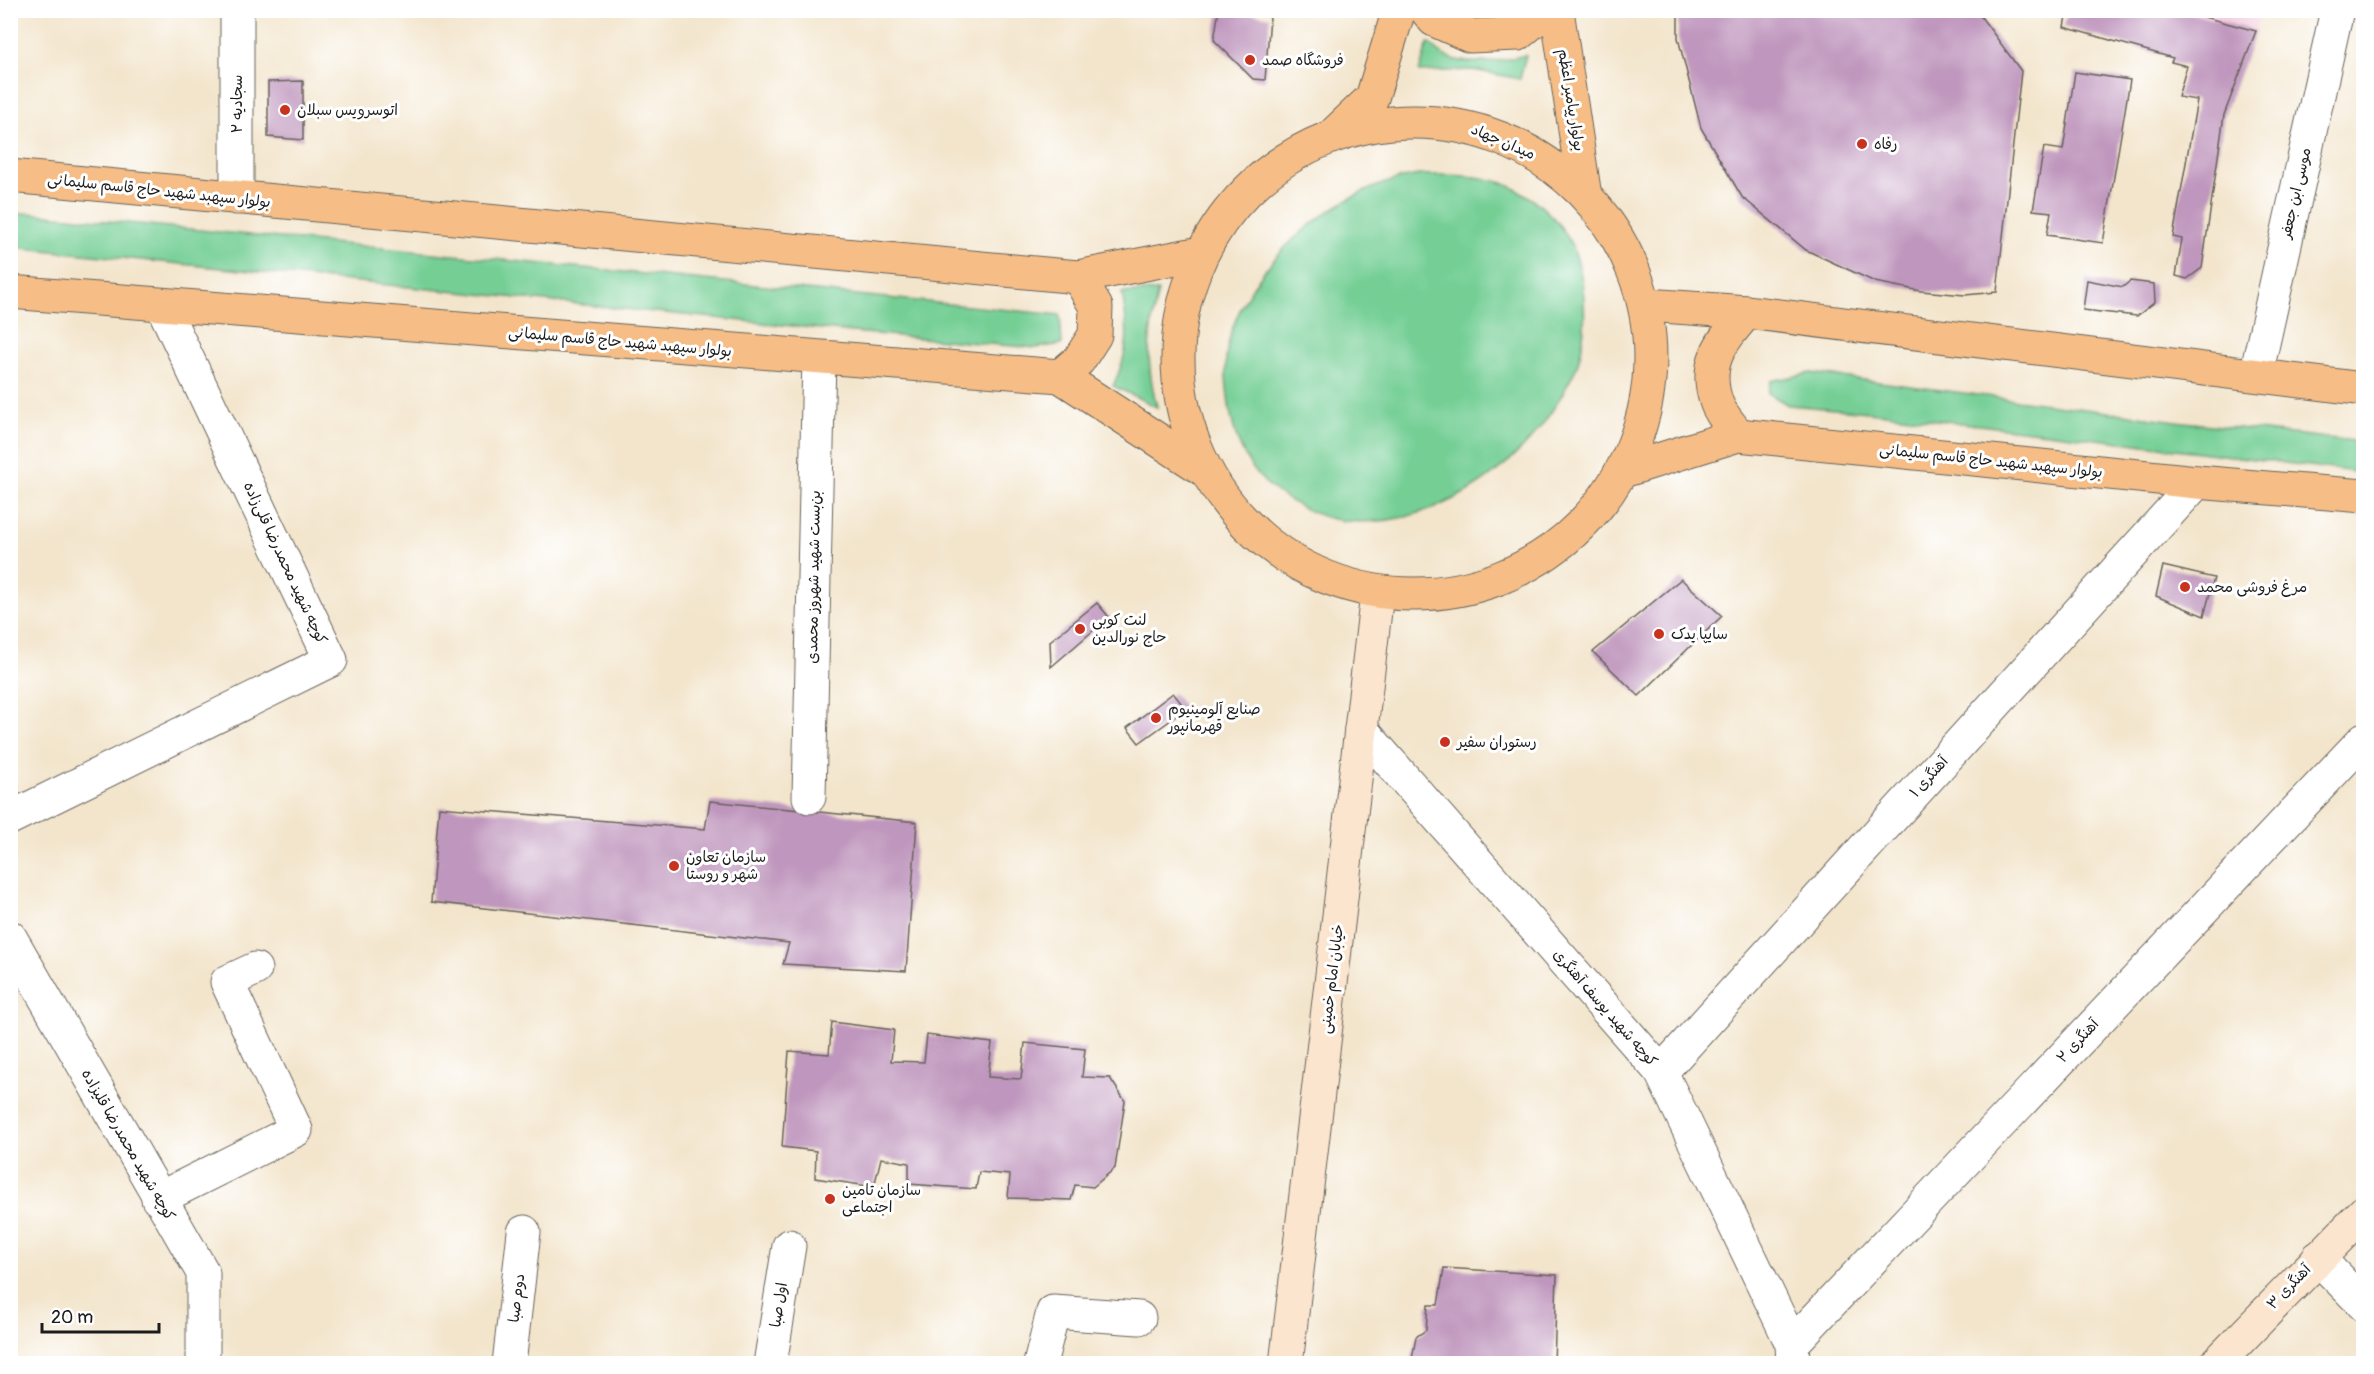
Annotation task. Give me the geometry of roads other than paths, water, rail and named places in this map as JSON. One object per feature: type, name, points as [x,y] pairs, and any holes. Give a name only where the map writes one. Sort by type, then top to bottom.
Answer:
[{"type":"main road","points":[[1334,135],[1372,98],[1399,10]]},
{"type":"main road","points":[[1426,10],[1434,20],[1470,36],[1518,34],[1547,10]]},
{"type":"main road","name":"بولوار پیامبر اعظم","points":[[1557,10],[1584,190]]},
{"type":"main road","name":"میدان جهاد","points":[[1400,120],[1467,126],[1530,150],[1584,190],[1623,244],[1647,305],[1653,362],[1644,418],[1623,471],[1579,529],[1519,572],[1450,593],[1377,594],[1307,571],[1247,528],[1203,469],[1180,399],[1178,324],[1201,253],[1234,202],[1280,162],[1334,135],[1400,120]]},
{"type":"main road","name":"بولوار سپهبد شهید حاج قاسم سلیمانی","points":[[10,176],[1078,277],[1201,253]]},
{"type":"main road","points":[[1060,376],[1079,360],[1095,334],[1096,307],[1078,277]]},
{"type":"main road","name":"بولوار سپهبد شهید حاج قاسم سلیمانی","points":[[10,291],[1060,376],[1203,469]]},
{"type":"main road","points":[[1647,305],[1747,312],[2364,388]]},
{"type":"main road","points":[[1738,435],[1717,405],[1710,369],[1723,339],[1747,312]]},
{"type":"main road","name":"بولوار سپهبد شهید حاج قاسم سلیمانی","points":[[1623,471],[1738,435],[2197,482],[2364,496]]},
{"type":"main road","name":"خیابان امام خمینی","points":[[1286,1364],[1377,594]]},
{"type":"main road","name":"آهنگری ۳","points":[[2216,1364],[2364,1212]]},
{"type":"street","name":"سجادیه ۲","points":[[237,10],[237,198]]},
{"type":"street","name":"موسی ابن جعفر","points":[[2256,375],[2337,10]]},
{"type":"street","name":"کوچه شهید محمدرضا قلی‌زاده","points":[[10,818],[331,660],[162,305]]},
{"type":"street","name":"بن‌بست شهید شهروز محمدی","points":[[809,797],[819,358]]},
{"type":"street","name":"آهنگری ۱","points":[[1661,1072],[2197,482]]},
{"type":"street","name":"کوچه شهید یوسف آهنگری","points":[[1361,729],[1661,1072],[1792,1354]]},
{"type":"street","name":"آهنگری ۲","points":[[1792,1354],[2364,739]]},
{"type":"street","name":"کوچه شهید محمدرضا قلیزاده","points":[[10,937],[158,1199],[203,1273],[203,1364]]},
{"type":"street","points":[[158,1199],[296,1130],[227,982],[255,969]]},
{"type":"street","name":"دوم صبا","points":[[509,1364],[524,1232]]},
{"type":"street","name":"اول صبا","points":[[770,1364],[789,1246]]},
{"type":"street","points":[[2318,1258],[2364,1305]]},
{"type":"street","points":[[1040,1364],[1053,1312],[1139,1318]]},
{"type":"place","name":"فروشگاه صمد","points":[[1250,60]]},
{"type":"place","name":"اتوسرویس سبلان","points":[[285,110]]},
{"type":"place","name":"رفاه","points":[[1862,144]]},
{"type":"place","name":"مرغ فروشی محمد","points":[[2185,587]]},
{"type":"place","name":"لنت کوبی حاج نورالدین","points":[[1080,629]]},
{"type":"place","name":"سایپا یدک","points":[[1659,634]]},
{"type":"place","name":"صنایع آلومینیوم قهرمانپور","points":[[1156,718]]},
{"type":"place","name":"رستوران سفیر","points":[[1445,742]]},
{"type":"place","name":"سازمان تعاون شهر و روستا","points":[[674,866]]},
{"type":"place","name":"سازمان تامین اجتماعی","points":[[830,1199]]}]
